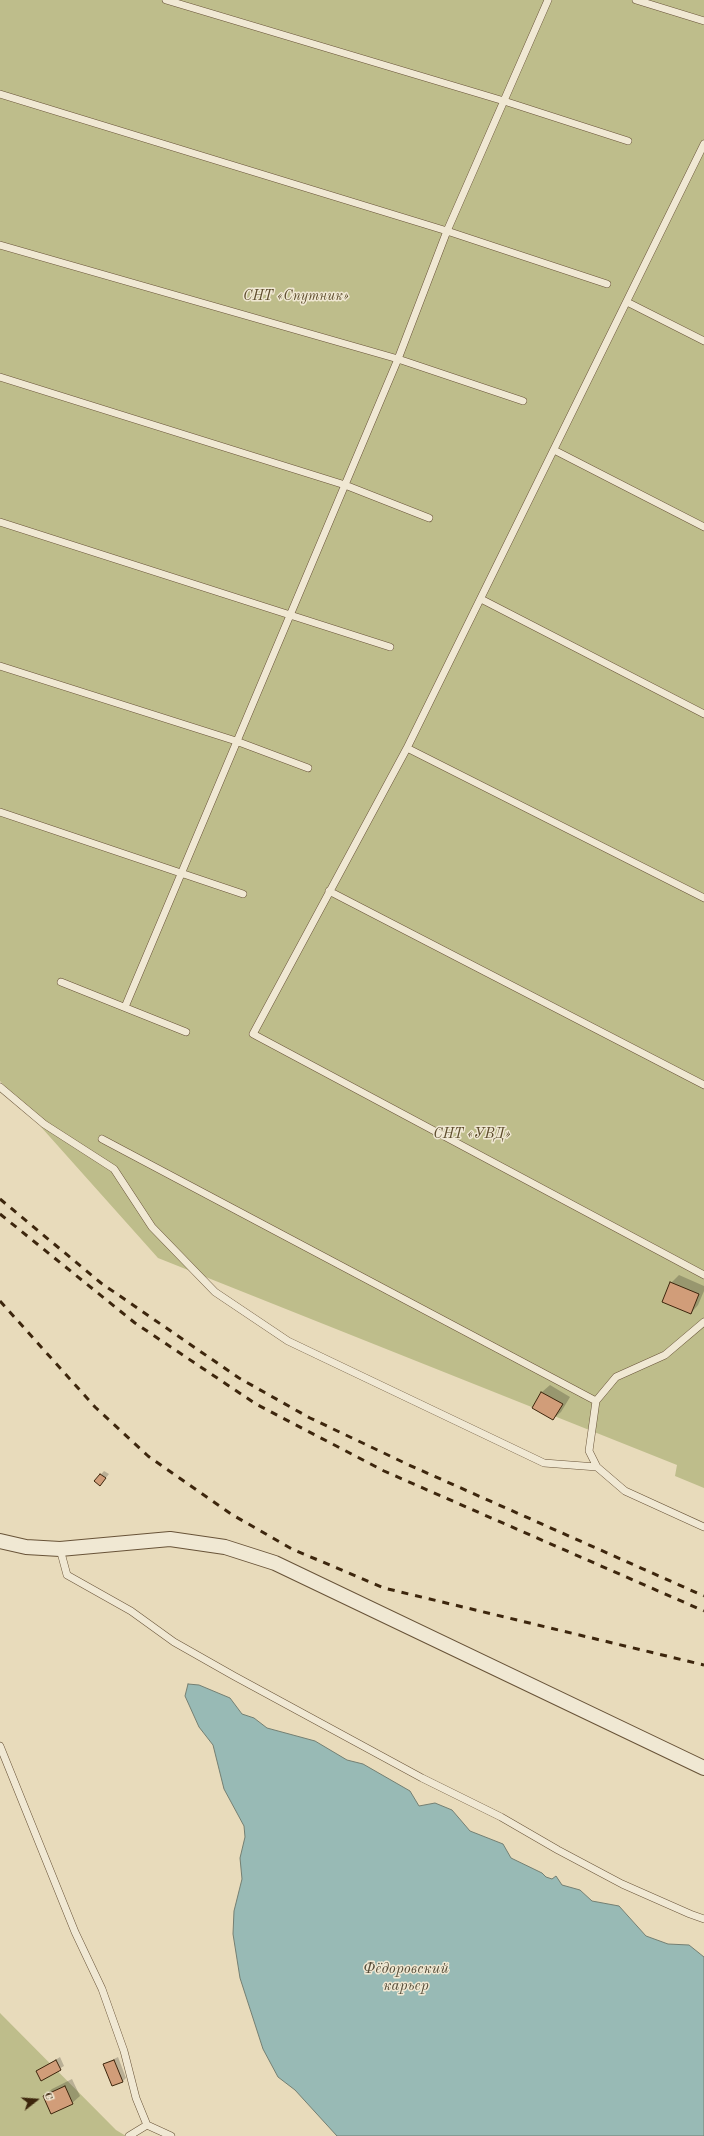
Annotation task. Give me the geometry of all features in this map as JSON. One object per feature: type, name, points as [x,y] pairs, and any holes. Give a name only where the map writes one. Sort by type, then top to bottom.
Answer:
[{"type":"street","points":[[0,1541],[26,1547],[60,1549],[170,1539],[225,1547],[275,1563],[704,1768]]},
{"type":"lane","points":[[166,0],[504,101],[628,141]]},
{"type":"lane","points":[[125,1007],[180,873],[398,359],[447,230],[548,0]]},
{"type":"lane","points":[[636,0],[704,21]]},
{"type":"lane","points":[[0,94],[447,230],[607,284]]},
{"type":"lane","points":[[704,144],[701,160],[627,302],[407,748],[253,1034],[704,1275]]},
{"type":"lane","points":[[0,245],[398,359],[523,401]]},
{"type":"lane","points":[[627,302],[704,341]]},
{"type":"lane","points":[[0,377],[345,485],[429,518]]},
{"type":"lane","points":[[554,450],[704,527]]},
{"type":"lane","points":[[0,522],[390,647]]},
{"type":"lane","points":[[481,599],[704,714]]},
{"type":"lane","points":[[0,666],[236,742],[308,768]]},
{"type":"lane","points":[[407,748],[704,898]]},
{"type":"lane","points":[[0,812],[243,894]]},
{"type":"lane","points":[[329,891],[704,1085]]},
{"type":"lane","points":[[60,982],[186,1032]]},
{"type":"lane","points":[[0,1086],[44,1124],[114,1169],[152,1226],[215,1292],[288,1341],[544,1463],[597,1467]]},
{"type":"lane","points":[[102,1139],[596,1401]]},
{"type":"lane","points":[[704,1322],[665,1355],[616,1377],[596,1401],[589,1451],[597,1467],[626,1491],[704,1527]]},
{"type":"lane","points":[[60,1549],[67,1575],[131,1611],[174,1642],[422,1778],[501,1817],[558,1850],[622,1884],[690,1914],[704,1918]]},
{"type":"lane","points":[[0,1746],[75,1932],[102,1989],[124,2051],[136,2098],[147,2125],[171,2136]]},
{"type":"lane","points":[[129,2136],[147,2125]]},
{"type":"green space","points":[[0,0],[704,0],[704,1488],[675,1476],[677,1465],[158,1258],[0,1081]]},
{"type":"green space","points":[[0,2013],[116,2130],[126,2136],[0,2136]]},
{"type":"water","name":"Фёдоровский карьер","points":[[188,1684],[199,1685],[230,1698],[242,1714],[254,1718],[267,1728],[315,1741],[347,1760],[363,1764],[410,1791],[419,1806],[435,1803],[452,1810],[470,1831],[503,1844],[511,1858],[542,1873],[546,1877],[552,1879],[556,1876],[562,1885],[580,1890],[592,1901],[619,1906],[646,1936],[668,1944],[689,1945],[704,1957],[704,2136],[337,2136],[295,2090],[278,2077],[263,2049],[240,1978],[233,1934],[234,1911],[242,1879],[240,1858],[245,1837],[244,1826],[224,1789],[213,1745],[199,1727],[185,1696]]},
{"type":"building","points":[[670,1282],[699,1294],[691,1314],[662,1302]]},
{"type":"building","points":[[541,1392],[563,1404],[553,1420],[532,1408]]},
{"type":"building","points":[[100,1474],[106,1478],[100,1486],[94,1481]]},
{"type":"building","points":[[56,2060],[61,2070],[41,2081],[36,2071]]},
{"type":"building","points":[[114,2060],[123,2082],[112,2086],[103,2064]]},
{"type":"building","points":[[65,2086],[73,2104],[51,2114],[43,2096]]},
{"type":"railway","points":[[0,1199],[101,1283],[239,1378],[310,1418],[409,1465],[704,1596]]},
{"type":"railway","points":[[0,1214],[135,1323],[256,1404],[384,1471],[704,1611]]},
{"type":"railway","points":[[0,1301],[95,1407],[148,1456],[231,1514],[292,1549],[384,1588],[704,1665]]},
{"type":"park label","name":"СНТ «Спутник»","points":[[296,296]]},
{"type":"park label","name":"СНТ «УВД»","points":[[472,1134]]}]
